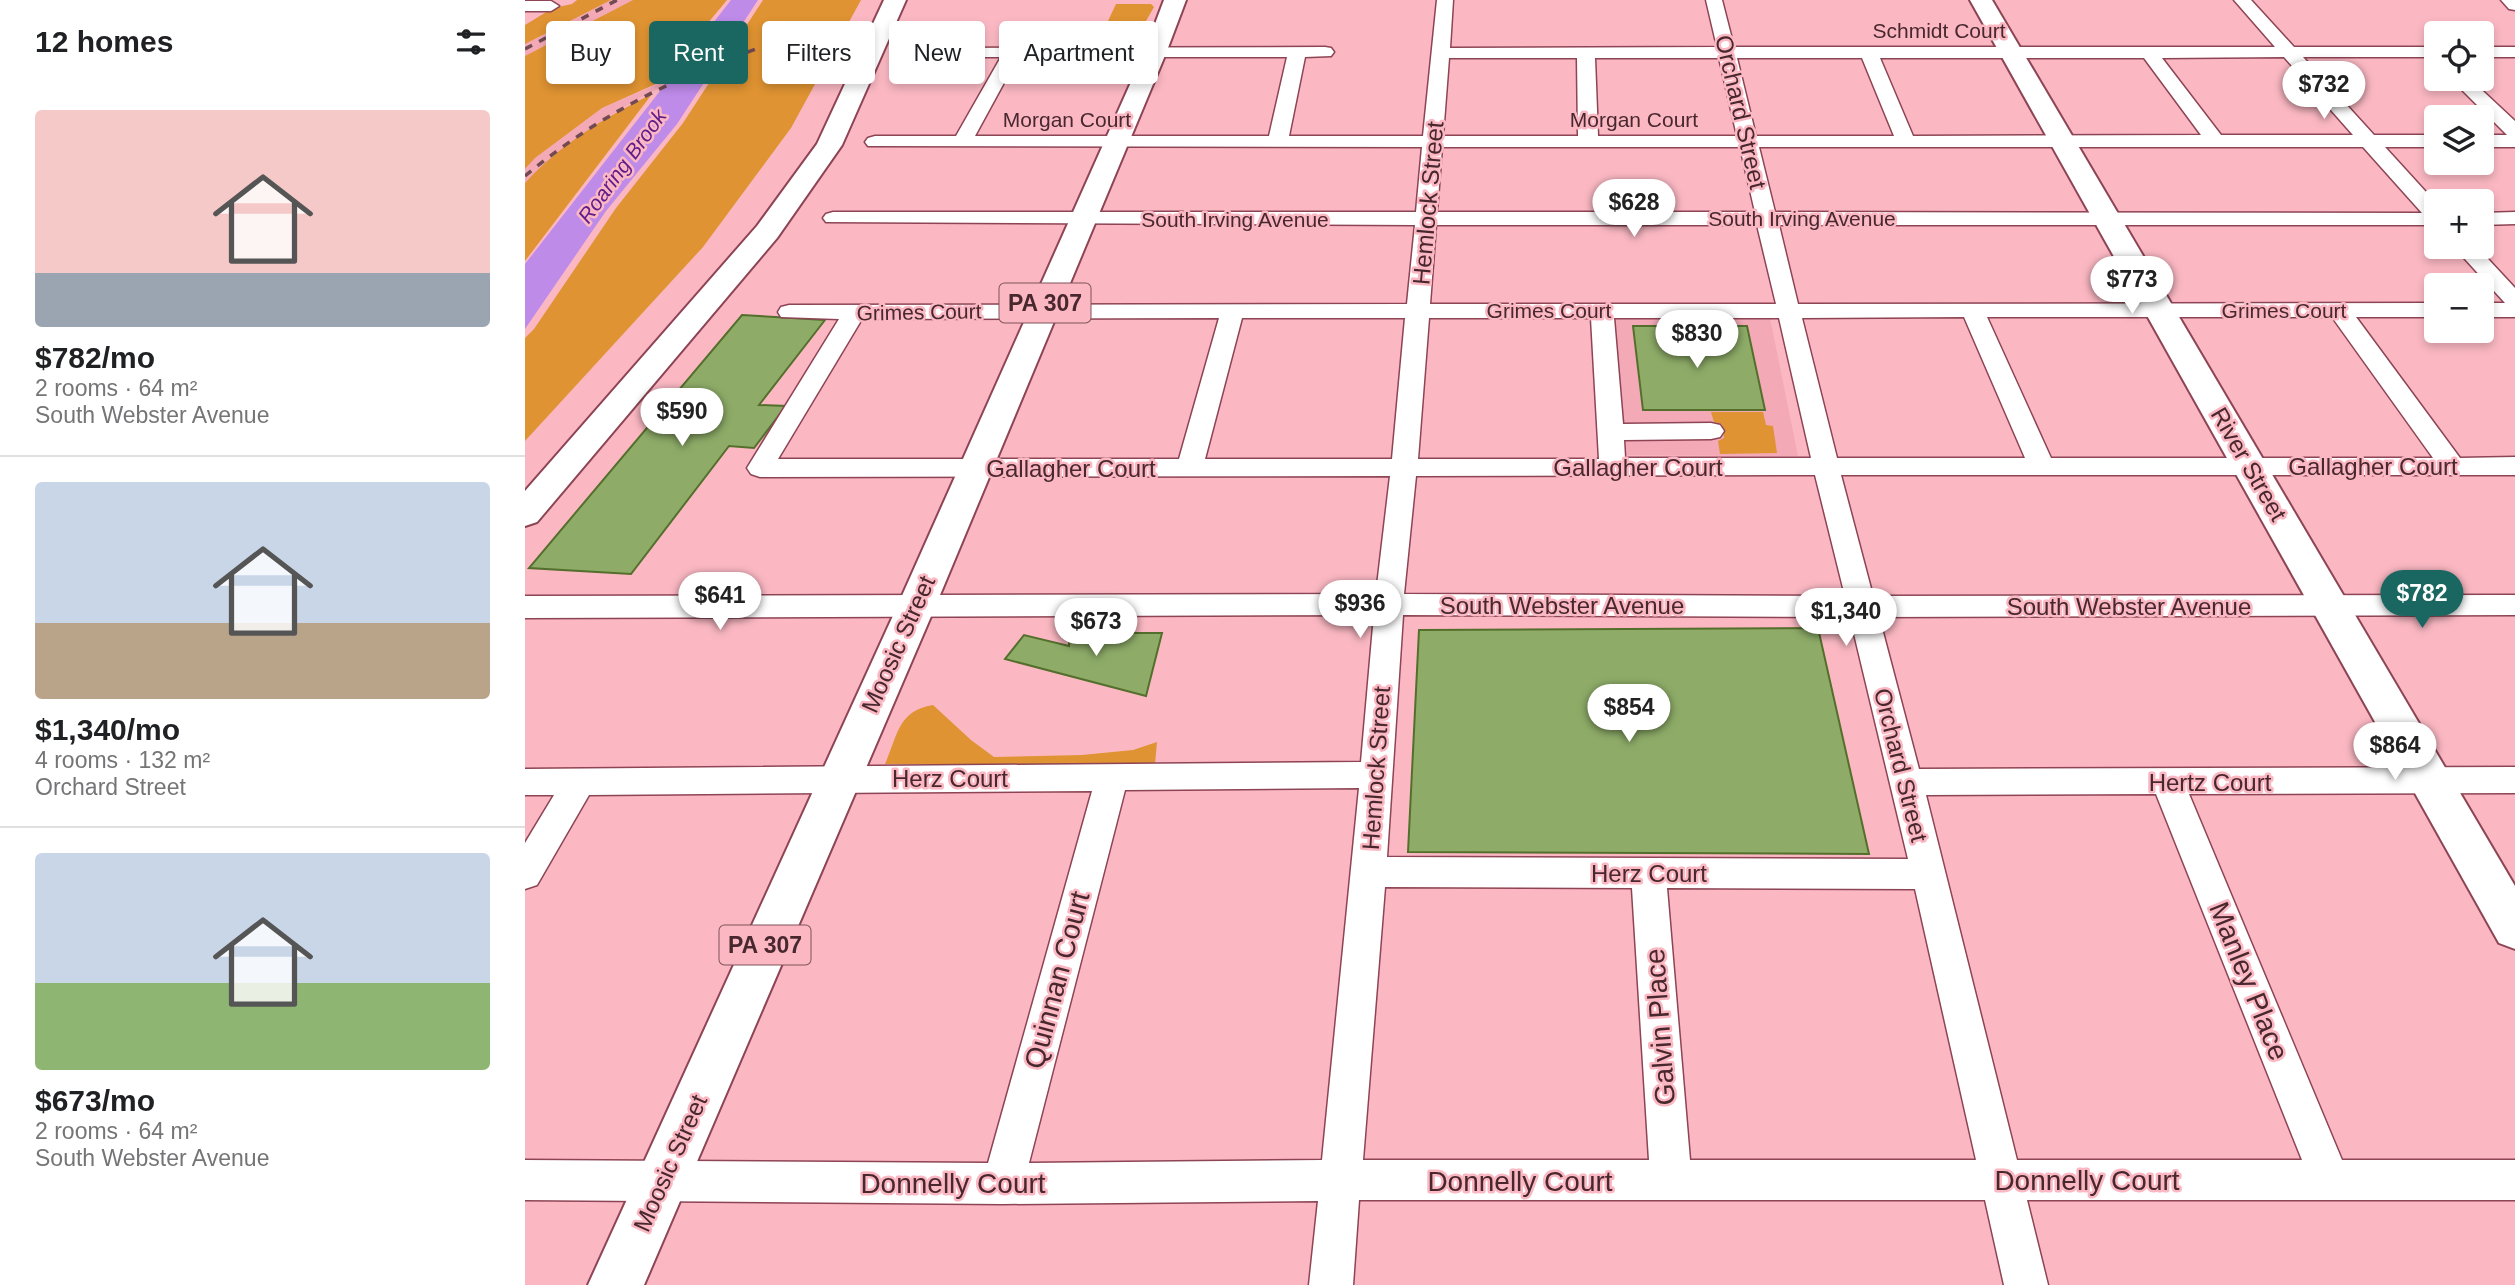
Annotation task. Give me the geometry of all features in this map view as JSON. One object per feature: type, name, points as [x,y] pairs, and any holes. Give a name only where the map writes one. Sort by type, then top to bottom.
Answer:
[{"type":"main road","points":[[525,480],[727,256],[770,200],[842,85],[878,0]]},
{"type":"main road","points":[[525,514],[798,192],[829,145],[895,0]]},
{"type":"main road","name":"Moosic Street","points":[[1158,45],[1175,0]]},
{"type":"main road","name":"River Street","points":[[1982,0],[2515,928]]},
{"type":"main road","name":"Moosic Street","points":[[616,1285],[838,778],[916,607],[1141,84]]},
{"type":"street","name":"Hemlock Street","points":[[1331,1285],[1369,872],[1389,604],[1419,310],[1445,0]]},
{"type":"street","name":"Orchard Street","points":[[1714,0],[1765,219],[1929,874],[2026,1285]]},
{"type":"street","points":[[2242,0],[2424,203]]},
{"type":"street","points":[[2509,0],[2515,5]]},
{"type":"street","points":[[525,6],[551,6]]},
{"type":"street","points":[[1158,53],[1325,52]]},
{"type":"street","points":[[2494,52],[2515,52]]},
{"type":"street","points":[[1278,140],[1297,53]]},
{"type":"street","name":"Schmidt Court","points":[[1441,53],[2424,54]]},
{"type":"street","points":[[1586,53],[1588,141]]},
{"type":"street","points":[[1869,53],[1906,142]]},
{"type":"street","points":[[2150,53],[2215,141]]},
{"type":"street","points":[[963,141],[999,76]]},
{"type":"street","points":[[2472,91],[2515,132]]},
{"type":"street","name":"Morgan Court","points":[[875,142],[2424,141]]},
{"type":"street","points":[[2494,141],[2515,141]]},
{"type":"street","name":"South Irving Avenue","points":[[833,218],[2424,217]]},
{"type":"street","points":[[2494,219],[2515,219]]},
{"type":"street","points":[[2476,259],[2515,301]]},
{"type":"street","points":[[1602,310],[1613,467]]},
{"type":"street","points":[[1972,310],[2042,466]]},
{"type":"street","points":[[2339,310],[2453,466]]},
{"type":"street","name":"Grimes Court","points":[[789,312],[2424,310]]},
{"type":"street","points":[[2494,310],[2515,310]]},
{"type":"street","points":[[1190,468],[1232,311]]},
{"type":"street","name":"Gallagher Court","points":[[855,312],[760,468],[2515,466]]},
{"type":"street","points":[[1611,432],[1711,431]]},
{"type":"street","name":"South Webster Avenue","points":[[525,607],[1389,604],[1862,607],[2515,605]]},
{"type":"street","name":"Herz Court","points":[[525,782],[1375,775]]},
{"type":"street","name":"Quinnan Court","points":[[1003,1184],[1112,777]]},
{"type":"street","name":"Hertz Court","points":[[1905,782],[2515,780]]},
{"type":"street","points":[[525,874],[579,782]]},
{"type":"street","name":"Manley Place","points":[[2168,783],[2330,1179]]},
{"type":"street","name":"Herz Court","points":[[1369,872],[1929,874]]},
{"type":"street","name":"Galvin Place","points":[[1648,873],[1671,1181]]},
{"type":"street","name":"Donnelly Court","points":[[525,1180],[1003,1184],[1341,1180],[2515,1180]]},
{"type":"shaded area","points":[[577,0],[611,0],[570,21],[546,21],[546,33],[525,44],[525,25],[553,8],[572,4]]},
{"type":"shaded area","points":[[611,0],[633,0],[592,21],[570,21]]},
{"type":"shaded area","points":[[633,0],[727,0],[710,21],[649,21],[649,84],[656,84],[602,108],[535,158],[525,169],[525,56],[546,45],[546,84],[635,84],[635,21],[592,21]]},
{"type":"shaded area","points":[[763,0],[861,0],[850,21],[762,21],[762,84],[815,84],[791,128],[703,247],[525,441],[525,338],[534,329],[616,208],[683,123],[708,84],[748,84],[748,23]]},
{"type":"shaded area","points":[[1116,4],[1151,4],[1154,7],[1146,21],[1108,21]]},
{"type":"shaded area","points":[[546,33],[546,45],[525,56],[525,44]]},
{"type":"shaded area","points":[[658,84],[669,84],[617,111],[573,142],[525,183],[525,169],[535,158],[602,108]]},
{"type":"shaded area","points":[[652,94],[525,261],[525,183],[553,156],[584,132]]},
{"type":"shaded area","points":[[1591,313],[1769,313],[1798,456],[1600,455]]},
{"type":"shaded area","points":[[1711,412],[1763,412],[1766,425],[1773,426],[1777,453],[1720,454],[1718,441],[1724,438],[1722,424],[1714,422]]},
{"type":"shaded area","points":[[933,705],[994,757],[1082,755],[1133,750],[1157,742],[1155,764],[885,764],[906,718],[921,708]]},
{"type":"water","points":[[731,0],[758,0],[744,21],[715,21]]},
{"type":"water","name":"Roaring Brook","points":[[665,84],[703,84],[677,124],[606,211],[525,329],[525,264]]},
{"type":"building","points":[[742,315],[825,320],[759,405],[786,406],[754,448],[729,446],[631,574],[529,568]]},
{"type":"building","points":[[1633,326],[1695,326],[1696,336],[1726,336],[1724,326],[1747,326],[1765,410],[1643,410]]},
{"type":"building","points":[[1818,628],[1869,854],[1408,852],[1419,630]]},
{"type":"building","points":[[1069,633],[1162,633],[1146,696],[1005,659],[1024,635],[1069,646]]},
{"type":"railway","points":[[525,49],[617,0]]},
{"type":"railway","points":[[525,176],[593,126],[629,105],[702,70],[762,47]]}]
